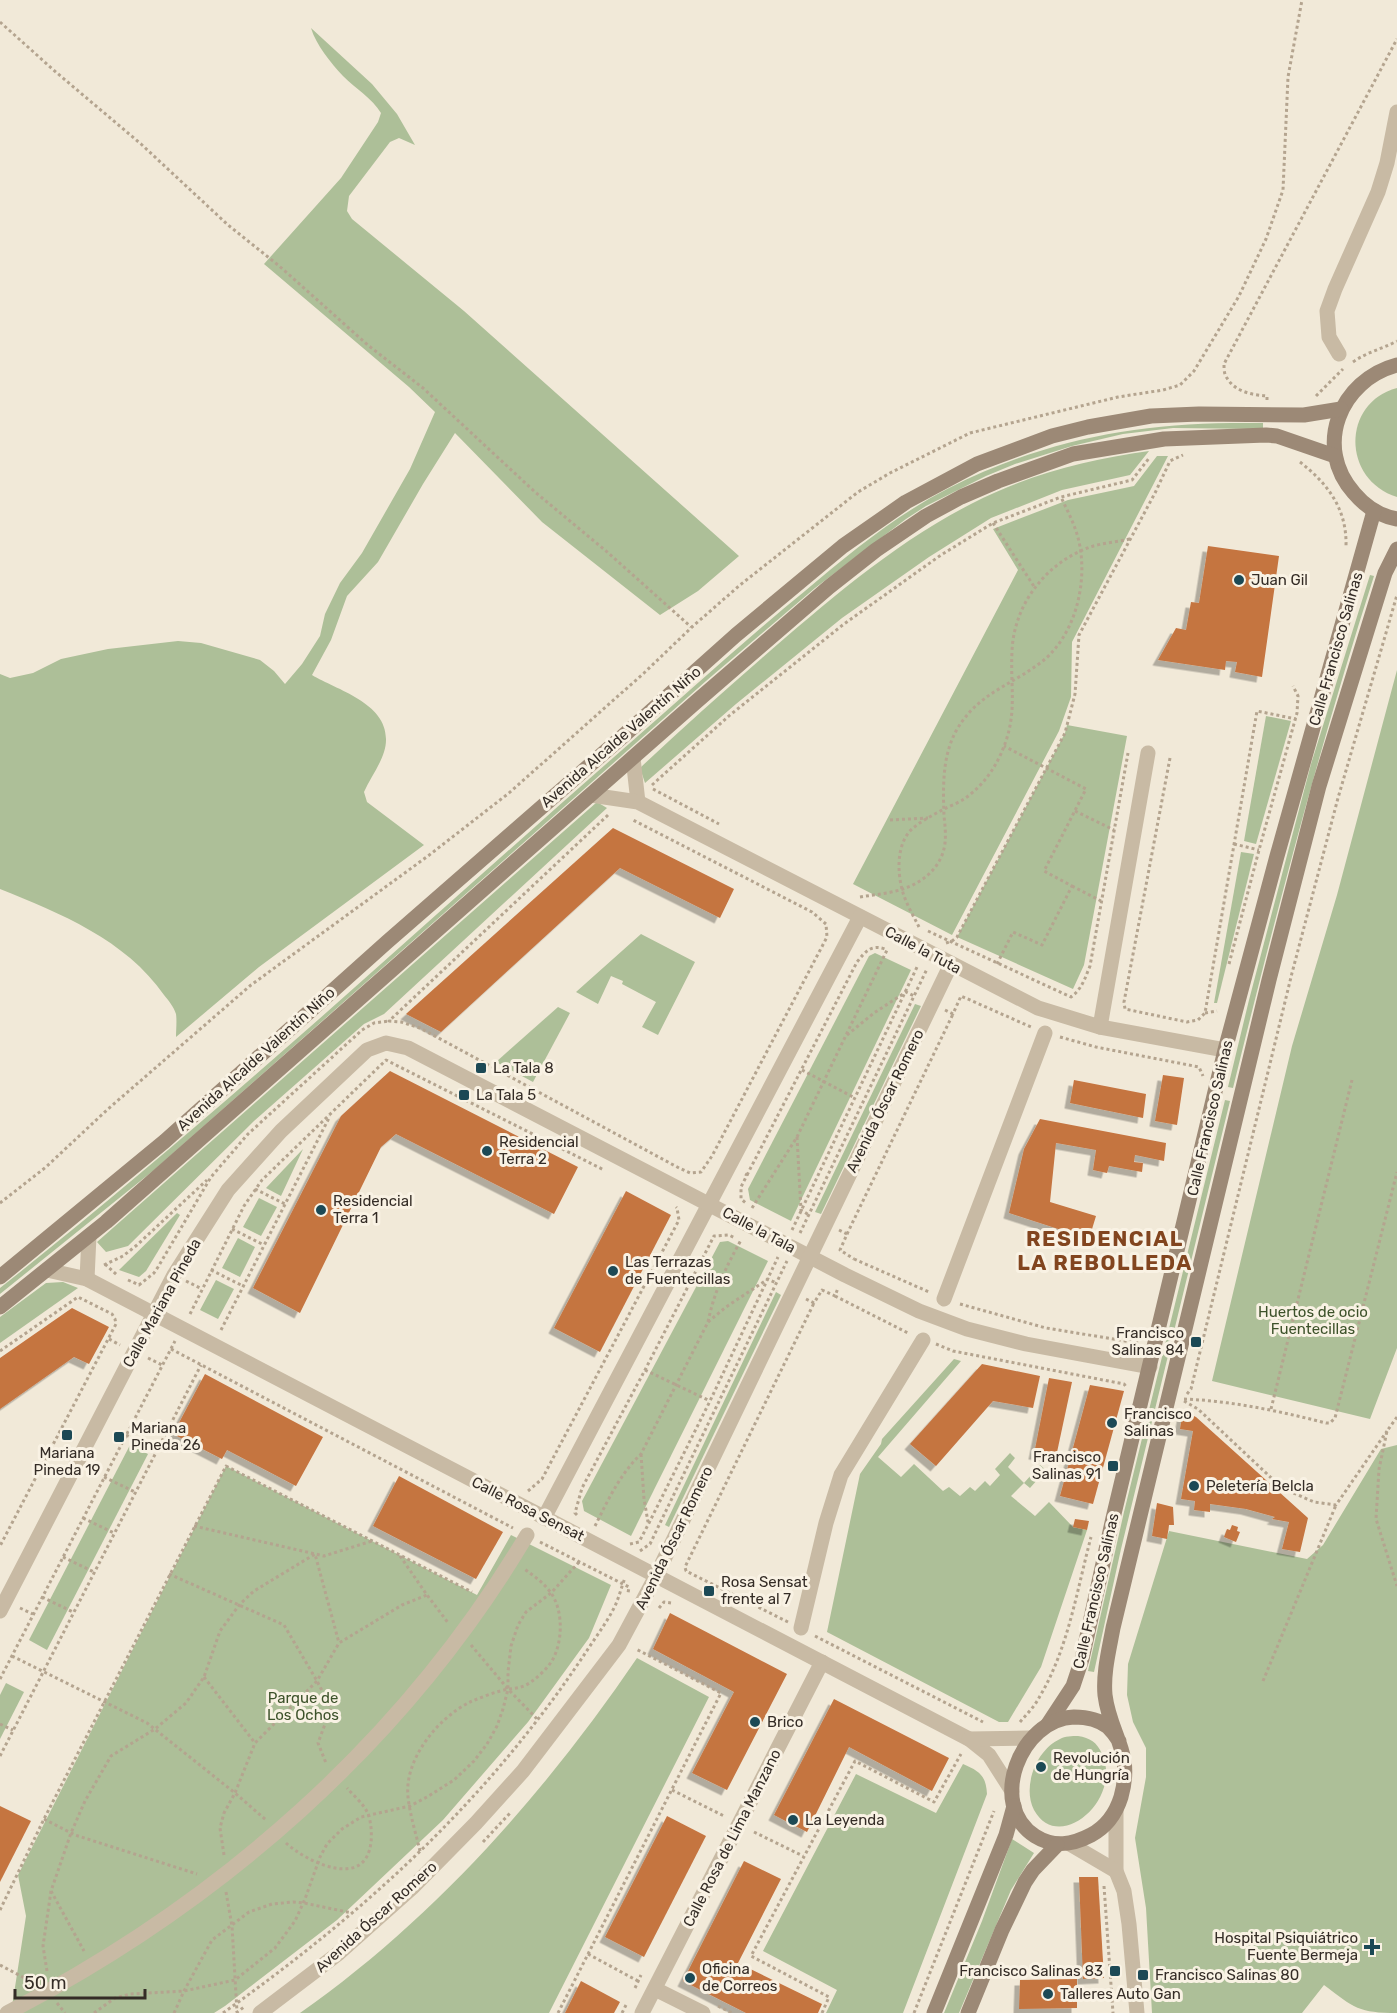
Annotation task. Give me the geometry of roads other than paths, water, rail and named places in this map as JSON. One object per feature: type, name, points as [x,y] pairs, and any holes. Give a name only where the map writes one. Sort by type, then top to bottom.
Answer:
[{"type":"main road","points":[[1397,365],[1369,377],[1348,397],[1341,409],[1335,432],[1335,456],[1340,472],[1349,488],[1360,501],[1374,510],[1397,519]]},
{"type":"main road","name":"Avenida Alcalde Valentín Niño","points":[[0,1277],[165,1140],[736,635],[843,546],[906,502],[977,464],[1052,436],[1088,427],[1151,416],[1304,415],[1341,409]]},
{"type":"main road","name":"Avenida Alcalde Valentín Niño","points":[[0,1307],[89,1236],[226,1118],[829,587],[876,550],[926,516],[998,481],[1073,454],[1127,444],[1187,437],[1277,436],[1335,456]]},
{"type":"main road","name":"Calle Francisco Salinas","points":[[1048,1724],[1073,1686],[1080,1666],[1108,1539],[1225,1050],[1374,510]]},
{"type":"main road","name":"Calle Francisco Salinas","points":[[1119,1741],[1106,1696],[1108,1654],[1113,1628],[1269,980],[1319,786],[1385,573],[1397,549]]},
{"type":"main road","points":[[968,2013],[1002,1930],[1025,1881],[1033,1870],[1064,1844],[1092,1835],[1108,1821],[1116,1810],[1125,1781],[1125,1760],[1119,1741],[1107,1726],[1087,1717],[1066,1718],[1048,1724],[1030,1738],[1013,1775],[1014,1806],[1019,1820],[1029,1832],[1042,1840],[1064,1844]]},
{"type":"main road","points":[[933,2013],[1006,1835],[1014,1806]]},
{"type":"street","points":[[1339,354],[1329,337],[1327,311],[1378,192],[1387,163],[1397,112]]},
{"type":"street","points":[[1100,1027],[1148,753]]},
{"type":"street","points":[[633,758],[641,803]]},
{"type":"street","name":"Calle la Tuta","points":[[591,795],[641,803],[1038,1008],[1100,1027],[1225,1050]]},
{"type":"street","points":[[544,1518],[860,917]]},
{"type":"street","name":"Avenida Óscar Romero","points":[[260,2013],[339,1953],[404,1895],[484,1814],[523,1771],[619,1645],[657,1576],[951,964]]},
{"type":"street","points":[[944,1299],[1045,1033]]},
{"type":"street","name":"Calle la Tala","points":[[386,1043],[408,1048],[810,1257],[919,1311],[967,1329],[1026,1344],[1150,1367]]},
{"type":"street","name":"Calle Mariana Pineda","points":[[0,1611],[174,1275],[205,1225],[241,1175],[281,1131],[367,1050],[386,1043]]},
{"type":"street","points":[[87,1279],[89,1236]]},
{"type":"street","name":"Calle Rosa Sensat","points":[[46,1270],[87,1279],[969,1739],[989,1755],[1012,1791]]},
{"type":"street","points":[[801,1628],[826,1523],[841,1475],[923,1340]]},
{"type":"street","points":[[7,2013],[50,1991],[156,1925],[233,1869],[276,1832],[336,1776],[400,1709],[486,1599],[527,1535]]},
{"type":"street","name":"Calle Rosa de Lima Manzano","points":[[642,2013],[822,1662]]},
{"type":"street","name":"Calle Rosa Sensat","points":[[969,1739],[1030,1738]]},
{"type":"street","points":[[1109,1875],[1116,1810]]},
{"type":"street","points":[[1064,1844],[1109,1875],[1124,1891],[1137,2013]]},
{"type":"street","points":[[655,1989],[707,2008]]},
{"type":"place","name":"Juan Gil","points":[[1239,580]]},
{"type":"place","name":"La Tala 8","points":[[481,1068]]},
{"type":"place","name":"La Tala 5","points":[[464,1095]]},
{"type":"place","name":"Residencial Terra 2","points":[[487,1151]]},
{"type":"place","name":"Residencial Terra 1","points":[[321,1210]]},
{"type":"place","name":"Las Terrazas de Fuentecillas","points":[[613,1271]]},
{"type":"place","name":"Francisco Salinas 84","points":[[1196,1342]]},
{"type":"place","name":"Francisco Salinas","points":[[1112,1423]]},
{"type":"place","name":"Mariana Pineda 19","points":[[67,1435]]},
{"type":"place","name":"Mariana Pineda 26","points":[[119,1437]]},
{"type":"place","name":"Francisco Salinas 91","points":[[1113,1466]]},
{"type":"place","name":"Peletería Belcla","points":[[1194,1486]]},
{"type":"place","name":"Rosa Sensat frente al 7","points":[[709,1591]]},
{"type":"place","name":"Brico","points":[[755,1722]]},
{"type":"place","name":"Revolución de Hungría","points":[[1041,1767]]},
{"type":"place","name":"La Leyenda","points":[[793,1820]]},
{"type":"place","name":"Hospital Psiquiátrico Fuente Bermeja","points":[[1372,1947]]},
{"type":"place","name":"Francisco Salinas 83","points":[[1115,1971]]},
{"type":"place","name":"Francisco Salinas 80","points":[[1143,1975]]},
{"type":"place","name":"Oficina de Correos","points":[[690,1978]]},
{"type":"place","name":"Talleres Auto Gan","points":[[1048,1994]]},
{"type":"district","name":"RESIDENCIAL LA REBOLLEDA","points":[[1105,1250]]},
{"type":"park label","name":"Huertos de ocio Fuentecillas","points":[[1313,1320]]},
{"type":"park label","name":"Parque de Los Ochos","points":[[303,1706]]}]
